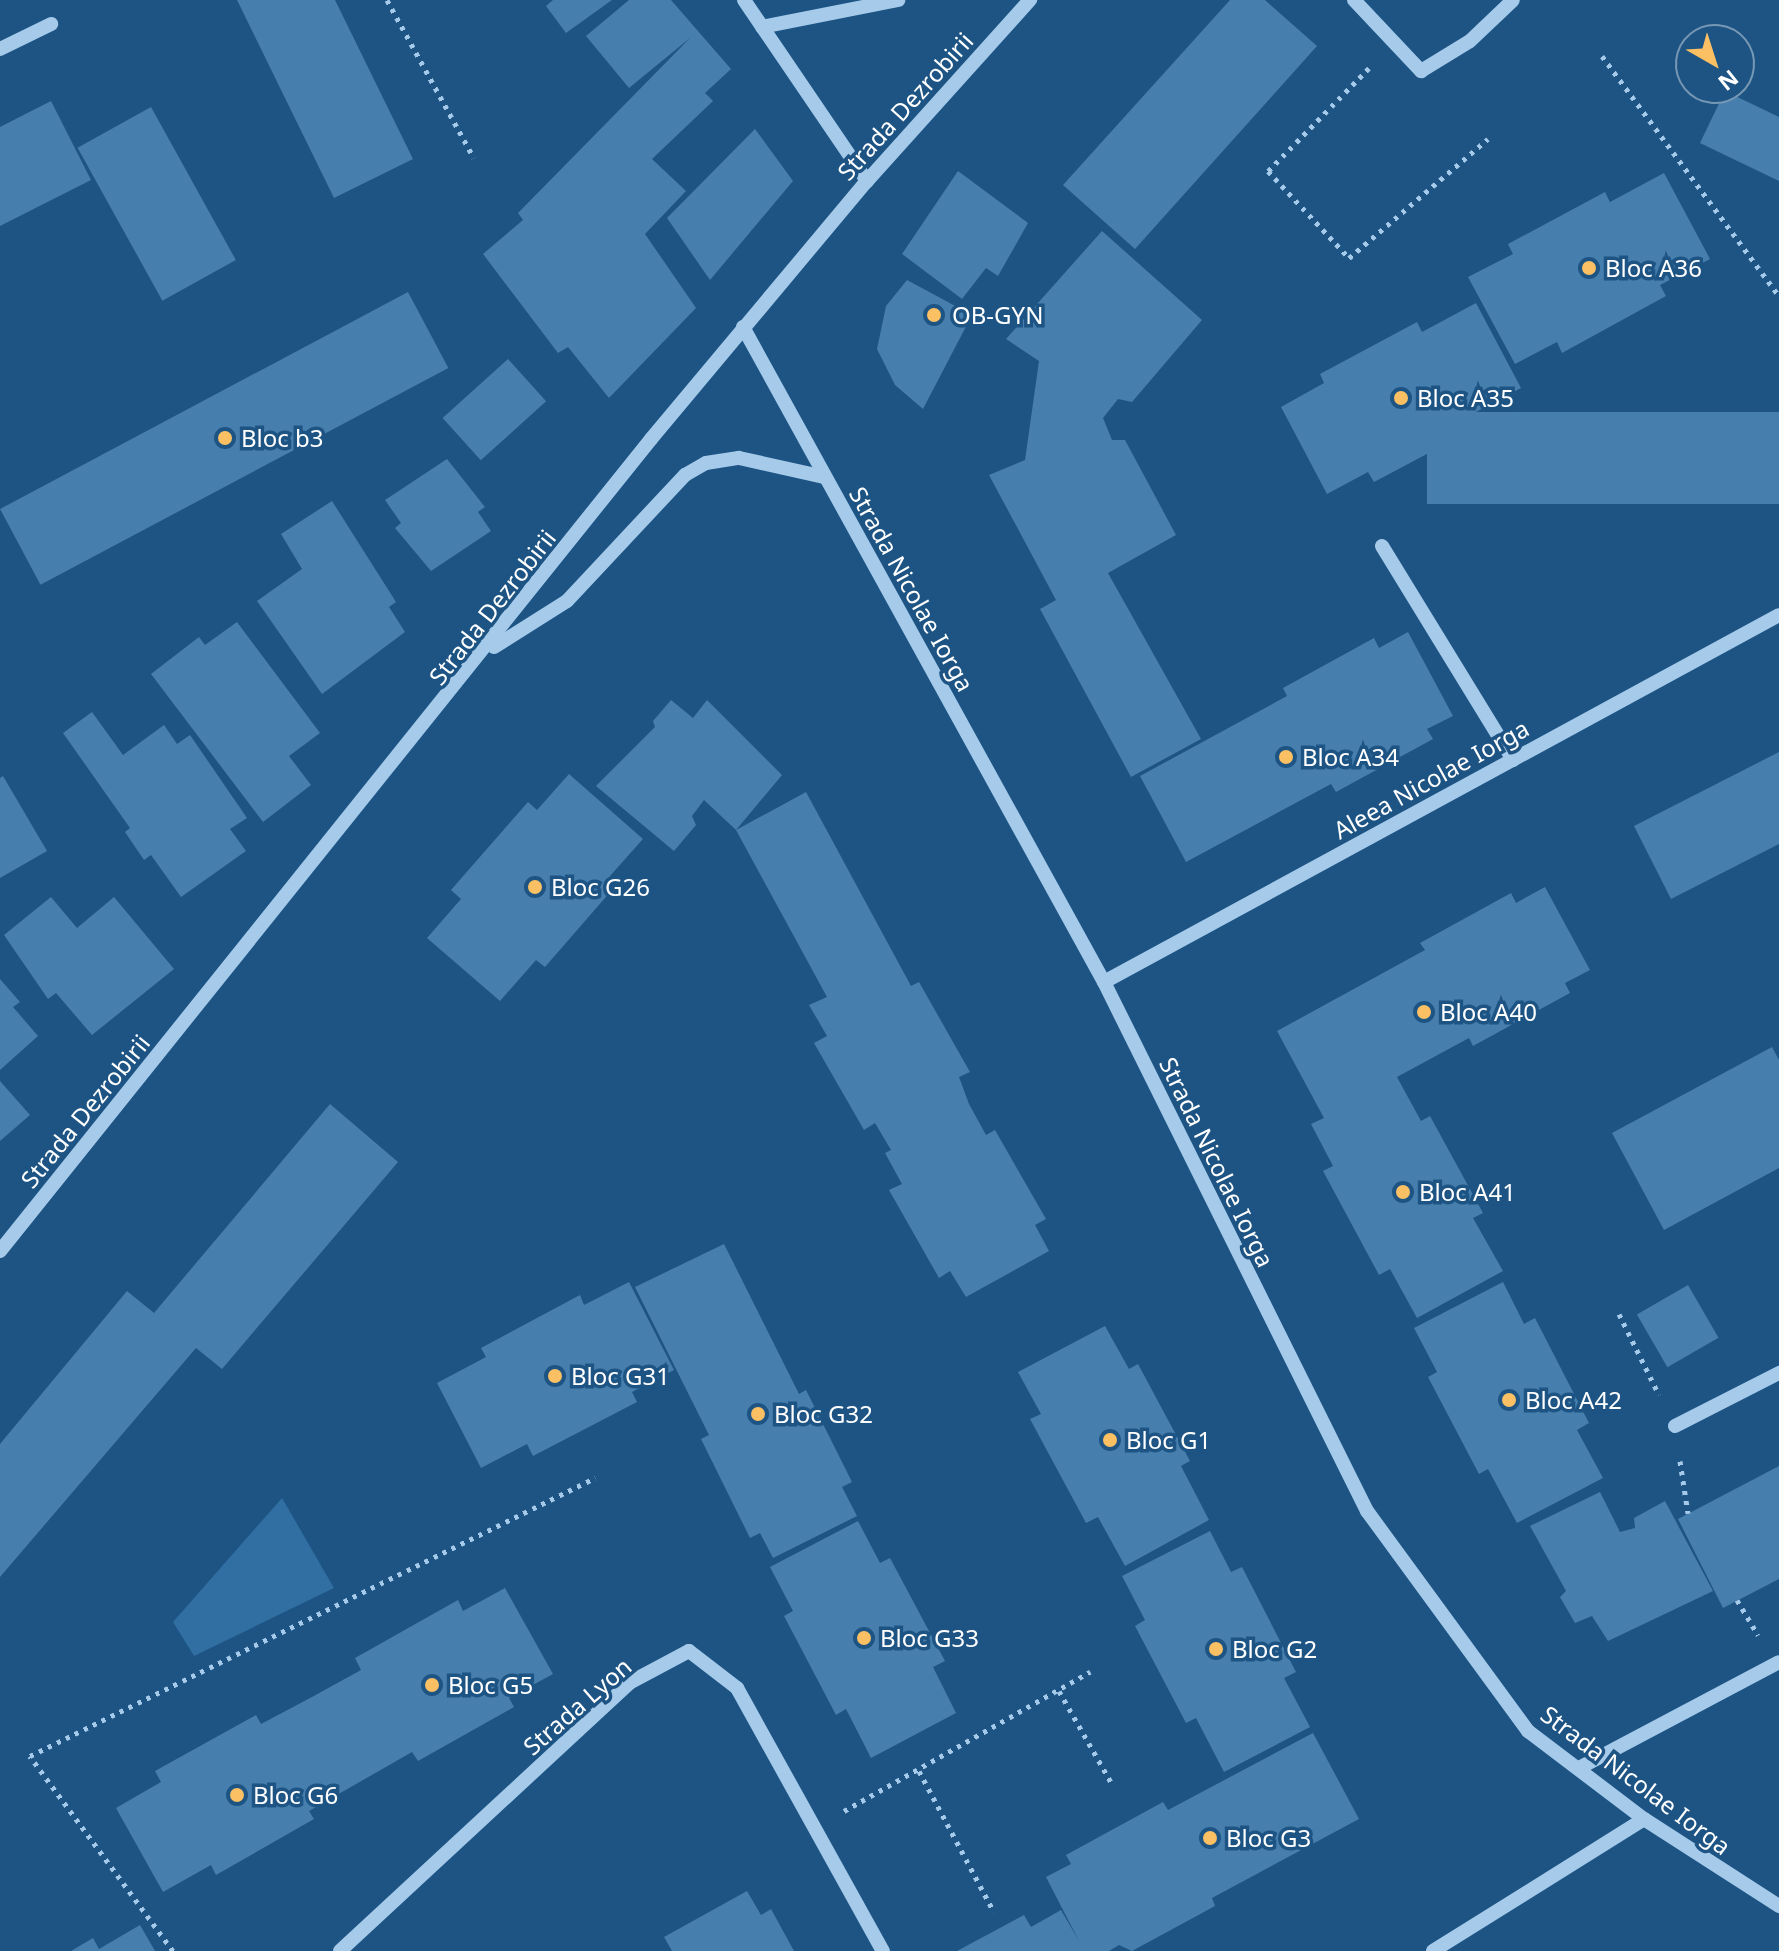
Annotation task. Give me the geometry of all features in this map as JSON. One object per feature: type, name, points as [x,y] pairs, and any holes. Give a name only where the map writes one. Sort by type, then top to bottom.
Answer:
[{"type":"street","points":[[744,0],[867,181]]},
{"type":"street","points":[[762,27],[898,0]]},
{"type":"street","name":"Strada Dezrobirii","points":[[0,1251],[484,654],[743,327],[867,181],[1030,0]]},
{"type":"street","points":[[1354,0],[1421,71],[1470,41],[1513,0]]},
{"type":"street","points":[[0,49],[51,24]]},
{"type":"street","name":"Strada Nicolae Iorga","points":[[743,327],[1104,982],[1367,1511],[1528,1731],[1644,1819],[1779,1906]]},
{"type":"street","points":[[484,654],[567,601],[685,475],[706,463],[739,458],[825,477]]},
{"type":"street","points":[[1382,546],[1513,760]]},
{"type":"street","name":"Aleea Nicolae Iorga","points":[[1104,982],[1779,615]]},
{"type":"street","points":[[1675,1426],[1779,1373]]},
{"type":"street","name":"Strada Lyon","points":[[340,1951],[629,1683],[689,1651],[737,1688],[883,1951]]},
{"type":"street","points":[[1579,1768],[1779,1662]]},
{"type":"street","points":[[1433,1951],[1644,1819]]},
{"type":"path","points":[[387,0],[474,158]]},
{"type":"path","points":[[1394,43],[1268,171],[1349,258],[1488,139]]},
{"type":"path","points":[[1602,56],[1779,296]]},
{"type":"path","points":[[1619,1314],[1675,1426],[1688,1513]]},
{"type":"path","points":[[173,1951],[30,1756],[595,1478]]},
{"type":"path","points":[[816,1826],[919,1771],[1090,1672]]},
{"type":"path","points":[[1059,1691],[1111,1782]]},
{"type":"path","points":[[919,1771],[994,1912]]},
{"type":"shaded area","points":[[282,1498],[334,1588],[194,1656],[173,1622]]},
{"type":"building","points":[[237,0],[335,0],[413,159],[334,198]]},
{"type":"building","points":[[553,0],[612,0],[566,33],[546,6]]},
{"type":"building","points":[[629,0],[671,0],[731,69],[705,93],[713,101],[652,159],[686,191],[645,234],[696,308],[609,398],[568,347],[558,353],[483,254],[523,220],[518,213],[690,38],[629,88],[586,36]]},
{"type":"building","points":[[1230,0],[1265,0],[1317,46],[1135,249],[1063,185]]},
{"type":"building","points":[[51,101],[91,180],[0,226],[0,127]]},
{"type":"building","points":[[1719,104],[1752,104],[1779,117],[1779,181],[1700,143]]},
{"type":"building","points":[[151,107],[236,260],[162,301],[78,148]]},
{"type":"building","points":[[755,129],[793,181],[710,280],[667,218]]},
{"type":"building","points":[[958,171],[1028,223],[998,276],[986,268],[962,299],[902,254]]},
{"type":"building","name":"Bloc A36","points":[[1664,173],[1710,259],[1660,285],[1666,296],[1562,353],[1557,342],[1515,364],[1468,277],[1513,254],[1508,244],[1605,192],[1610,202]]},
{"type":"building","points":[[1102,231],[1202,320],[1132,402],[1118,399],[1103,418],[1112,440],[1125,440],[1176,535],[1108,573],[1201,739],[1131,777],[1040,609],[1056,600],[989,475],[1025,460],[1039,361],[1006,339]]},
{"type":"building","points":[[907,280],[972,315],[923,409],[895,385],[877,349],[886,306]]},
{"type":"building","name":"Bloc b3","points":[[408,292],[448,368],[40,585],[0,509]]},
{"type":"building","name":"Bloc A35","points":[[1476,303],[1521,388],[1472,414],[1478,427],[1374,482],[1368,472],[1327,494],[1281,407],[1324,383],[1320,374],[1417,322],[1422,332]]},
{"type":"building","points":[[508,359],[546,401],[481,460],[443,418]]},
{"type":"building","points":[[1427,412],[1779,412],[1779,504],[1427,504]]},
{"type":"building","points":[[447,459],[485,507],[478,512],[491,531],[431,571],[395,528],[401,523],[385,500]]},
{"type":"building","points":[[332,501],[396,602],[389,607],[405,632],[322,694],[257,601],[302,569],[281,534]]},
{"type":"building","points":[[237,622],[320,733],[289,756],[311,785],[263,822],[151,674],[199,637],[205,645]]},
{"type":"building","name":"Bloc A34","points":[[1408,632],[1453,716],[1427,729],[1433,739],[1336,792],[1331,784],[1186,862],[1140,776],[1287,696],[1283,688],[1374,638],[1379,648]]},
{"type":"building","points":[[671,700],[693,718],[707,700],[782,775],[736,830],[704,800],[692,816],[696,825],[674,851],[596,786],[655,727],[653,721]]},
{"type":"building","points":[[92,712],[123,755],[164,725],[177,744],[190,735],[247,818],[230,829],[246,851],[181,897],[151,855],[144,860],[125,832],[130,828],[63,733]]},
{"type":"building","points":[[1779,752],[1779,844],[1671,899],[1634,826]]},
{"type":"building","name":"Bloc G26","points":[[569,774],[643,839],[610,876],[618,883],[545,967],[536,960],[500,1001],[427,938],[461,899],[451,890],[528,802],[537,810]]},
{"type":"building","points":[[3,776],[47,851],[0,878],[0,778]]},
{"type":"building","points":[[806,792],[911,986],[919,982],[970,1072],[959,1077],[986,1135],[995,1130],[1046,1219],[1035,1225],[1049,1251],[966,1297],[950,1271],[939,1278],[889,1190],[902,1184],[885,1153],[891,1150],[875,1123],[864,1130],[814,1043],[827,1036],[809,1005],[827,997],[736,830]]},
{"type":"building","points":[[1545,887],[1590,970],[1565,983],[1570,993],[1473,1046],[1469,1038],[1397,1077],[1421,1121],[1430,1116],[1483,1213],[1473,1218],[1503,1271],[1417,1318],[1390,1269],[1379,1275],[1323,1171],[1333,1166],[1311,1124],[1324,1118],[1277,1031],[1425,950],[1420,943],[1511,893],[1516,903]]},
{"type":"building","points":[[51,897],[77,928],[114,897],[174,969],[92,1035],[56,993],[48,999],[4,935]]},
{"type":"building","points":[[0,979],[20,1002],[13,1007],[38,1036],[0,1070]]},
{"type":"building","points":[[1772,1047],[1779,1060],[1779,1168],[1664,1230],[1612,1133]]},
{"type":"building","points":[[0,1081],[30,1115],[0,1141]]},
{"type":"building","points":[[330,1104],[398,1162],[222,1369],[196,1348],[0,1577],[0,1444],[127,1291],[154,1313]]},
{"type":"building","name":"Bloc G32","points":[[724,1244],[799,1394],[806,1390],[852,1482],[842,1487],[857,1516],[773,1558],[760,1533],[750,1538],[701,1439],[709,1435],[635,1287]]},
{"type":"building","name":"Bloc G31","points":[[629,1282],[674,1370],[632,1392],[637,1402],[533,1456],[527,1444],[481,1468],[437,1383],[486,1357],[481,1348],[580,1295],[584,1305]]},
{"type":"building","name":"Bloc A42","points":[[1503,1282],[1524,1324],[1535,1318],[1589,1423],[1577,1430],[1603,1478],[1517,1523],[1488,1469],[1479,1474],[1428,1377],[1437,1372],[1414,1328]]},
{"type":"building","points":[[1688,1285],[1718,1338],[1667,1367],[1637,1314]]},
{"type":"building","name":"Bloc G1","points":[[1105,1326],[1129,1369],[1138,1364],[1190,1461],[1181,1466],[1209,1520],[1125,1566],[1098,1517],[1086,1523],[1030,1419],[1041,1414],[1018,1372]]},
{"type":"building","points":[[1779,1466],[1779,1579],[1723,1608],[1678,1519]]},
{"type":"building","points":[[1600,1492],[1620,1532],[1635,1528],[1634,1518],[1665,1501],[1713,1591],[1608,1641],[1592,1616],[1575,1623],[1560,1597],[1566,1591],[1530,1526]]},
{"type":"building","name":"Bloc G33","points":[[858,1521],[880,1563],[890,1558],[945,1661],[933,1667],[956,1713],[871,1758],[846,1709],[836,1715],[784,1616],[793,1611],[770,1567]]},
{"type":"building","name":"Bloc G2","points":[[1210,1531],[1231,1572],[1242,1567],[1296,1672],[1284,1678],[1310,1727],[1224,1772],[1196,1718],[1186,1723],[1135,1626],[1145,1620],[1122,1576]]},
{"type":"building","points":[[505,1588],[553,1674],[509,1698],[514,1707],[418,1761],[412,1752],[309,1811],[314,1819],[216,1875],[211,1865],[163,1892],[116,1808],[161,1782],[155,1771],[256,1715],[261,1724],[361,1670],[355,1658],[458,1600],[463,1611]]},
{"type":"building","name":"Bloc G3","points":[[1313,1733],[1359,1819],[1212,1898],[1215,1906],[1132,1951],[1119,1945],[1109,1951],[957,1951],[1024,1915],[1031,1927],[1061,1910],[1079,1941],[1046,1877],[1071,1864],[1066,1855],[1163,1802],[1168,1810]]},
{"type":"building","points":[[747,1891],[761,1915],[771,1909],[794,1951],[672,1951],[664,1937]]},
{"type":"building","points":[[140,1925],[155,1951],[71,1951],[93,1938],[99,1949]]},
{"type":"place","name":"Bloc A36","points":[[1589,268]]},
{"type":"place","name":"OB-GYN","points":[[934,315]]},
{"type":"place","name":"Bloc A35","points":[[1401,398]]},
{"type":"place","name":"Bloc b3","points":[[225,438]]},
{"type":"place","name":"Bloc A34","points":[[1286,757]]},
{"type":"place","name":"Bloc G26","points":[[535,887]]},
{"type":"place","name":"Bloc A40","points":[[1424,1012]]},
{"type":"place","name":"Bloc A41","points":[[1403,1192]]},
{"type":"place","name":"Bloc G31","points":[[555,1376]]},
{"type":"place","name":"Bloc A42","points":[[1509,1400]]},
{"type":"place","name":"Bloc G32","points":[[758,1414]]},
{"type":"place","name":"Bloc G1","points":[[1110,1440]]},
{"type":"place","name":"Bloc G33","points":[[864,1638]]},
{"type":"place","name":"Bloc G2","points":[[1216,1649]]},
{"type":"place","name":"Bloc G5","points":[[432,1685]]},
{"type":"place","name":"Bloc G6","points":[[237,1795]]},
{"type":"place","name":"Bloc G3","points":[[1210,1838]]}]
